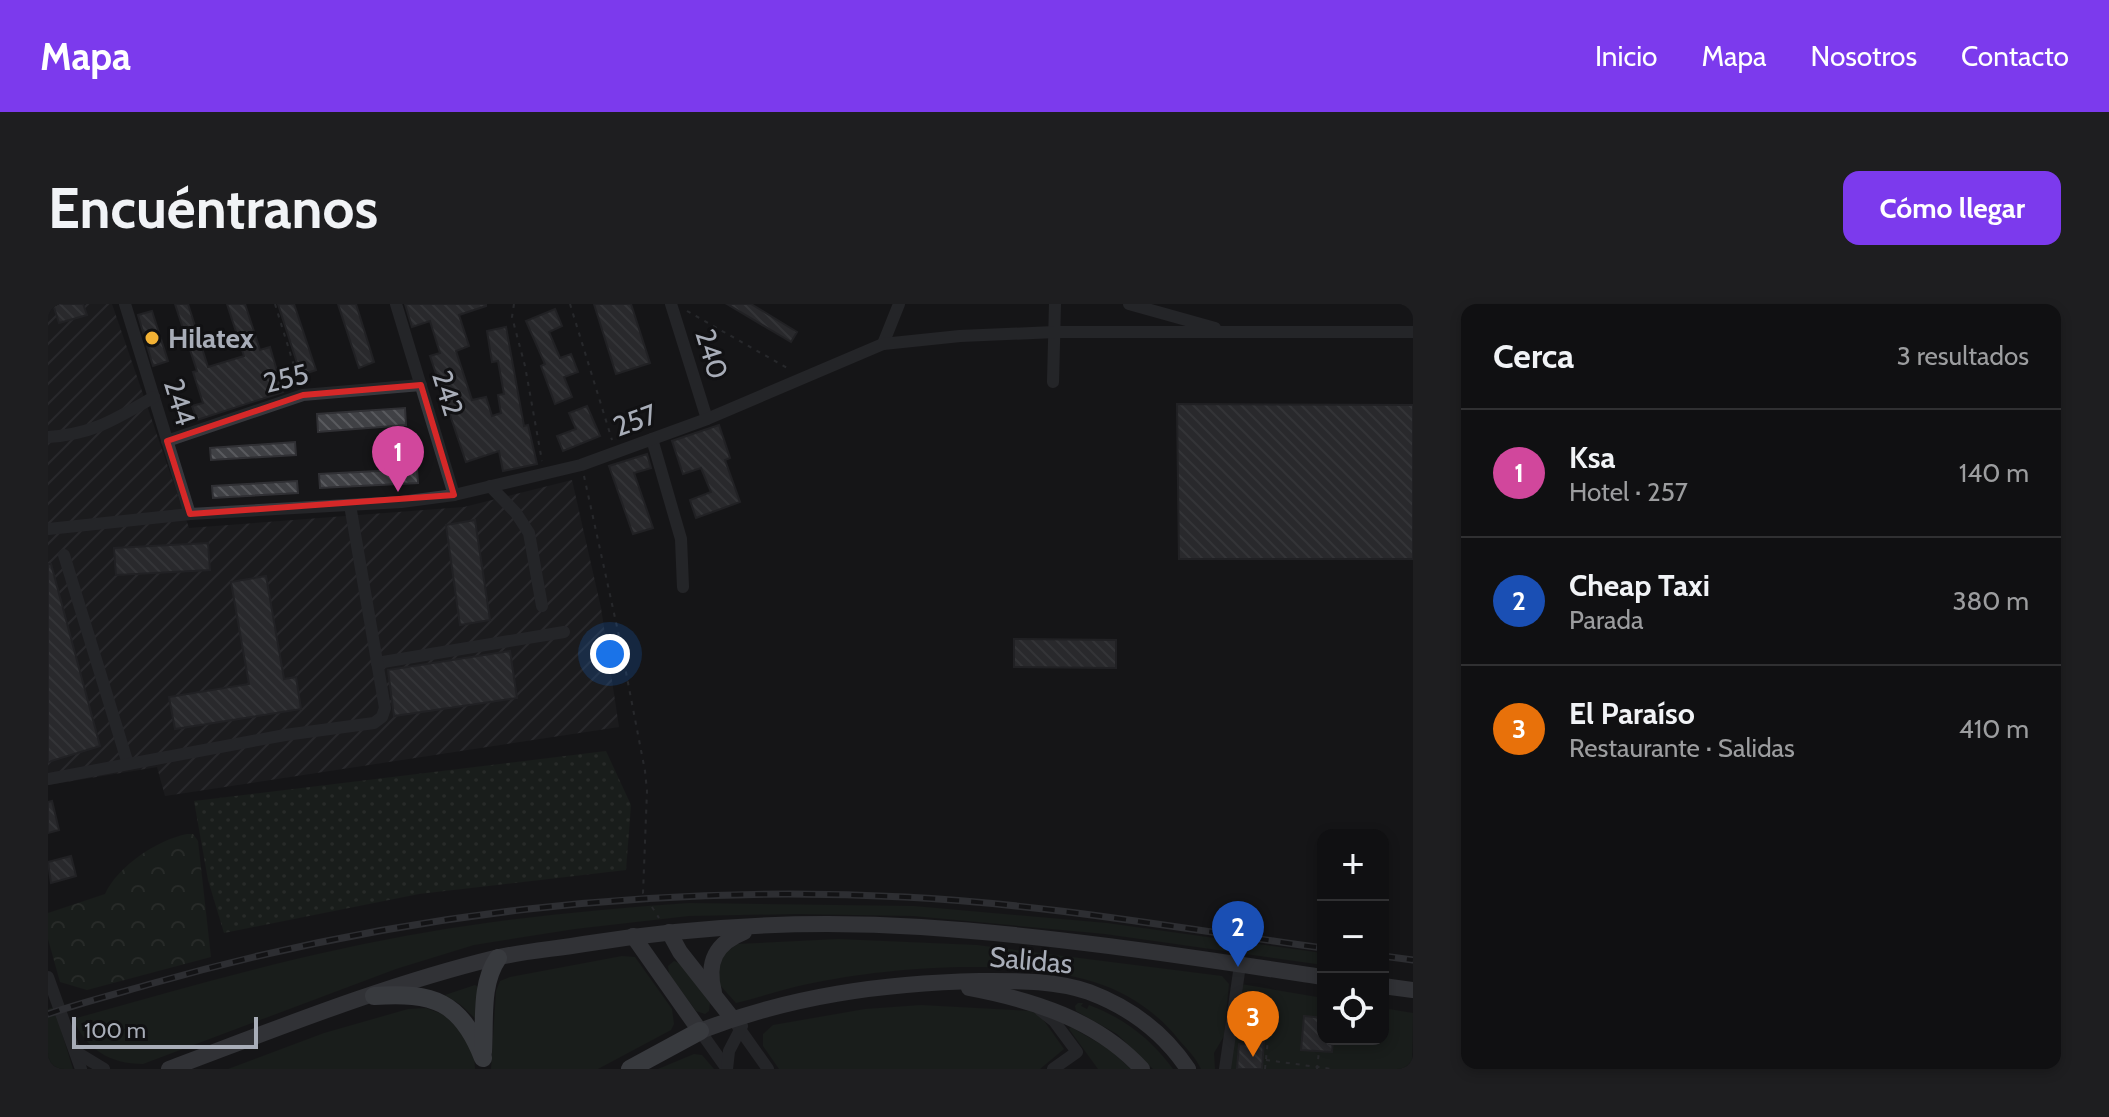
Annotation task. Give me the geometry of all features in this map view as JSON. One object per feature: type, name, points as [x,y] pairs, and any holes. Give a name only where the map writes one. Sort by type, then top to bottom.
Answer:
[{"type":"highway","points":[[482,1064],[486,986],[489,971],[498,958]]},
{"type":"highway","points":[[374,996],[411,996],[446,1006],[457,1013],[472,1031],[482,1064]]},
{"type":"highway","points":[[630,1069],[700,1031]]},
{"type":"main road","points":[[715,997],[710,976],[713,956],[730,938],[757,927]]},
{"type":"main road","points":[[169,1069],[374,996],[498,958],[669,932],[757,927],[918,927],[1035,937],[1317,976]]},
{"type":"main road","points":[[669,932],[680,952],[736,1024]]},
{"type":"main road","points":[[633,936],[700,1031],[736,1024],[750,1013],[829,994],[882,985],[936,982],[1034,1005],[1093,1028],[1142,1069]]},
{"type":"main road","name":"Salidas","points":[[936,982],[1036,982],[1086,992],[1122,1007],[1156,1031],[1188,1069]]},
{"type":"main road","points":[[1389,987],[1413,990]]},
{"type":"street","name":"244","points":[[125,304],[190,514]]},
{"type":"street","name":"242","points":[[396,304],[454,495]]},
{"type":"street","name":"240","points":[[671,304],[707,419]]},
{"type":"street","points":[[883,344],[899,304]]},
{"type":"street","points":[[1053,382],[1055,304]]},
{"type":"street","name":"257","points":[[1129,304],[1164,308],[1227,332]]},
{"type":"street","name":"257","points":[[48,529],[190,514],[350,505],[454,495],[581,465],[707,419],[883,344],[960,336],[1055,332],[1413,332]]},
{"type":"street","name":"255","points":[[167,441],[303,395],[421,385]]},
{"type":"street","points":[[48,437],[75,436],[98,429],[154,397]]},
{"type":"street","points":[[652,439],[681,539],[683,587]]},
{"type":"street","points":[[490,486],[516,513],[529,533],[542,606]]},
{"type":"street","points":[[48,779],[285,735],[374,723],[382,717],[385,708],[350,505]]},
{"type":"street","points":[[64,555],[128,764]]},
{"type":"street","points":[[377,663],[564,632]]},
{"type":"street","points":[[1225,1069],[1240,965]]},
{"type":"street","points":[[48,977],[81,1069]]},
{"type":"street","points":[[1034,1005],[1054,1021],[1077,1052],[1053,1069]]},
{"type":"street","points":[[727,1069],[736,1024]]},
{"type":"street","points":[[736,1024],[768,1069]]},
{"type":"street","points":[[700,1031],[727,1069]]},
{"type":"street","points":[[73,1050],[104,1069]]},
{"type":"path","points":[[275,304],[303,395]]},
{"type":"path","points":[[514,304],[512,317],[525,366],[545,474]]},
{"type":"path","points":[[570,304],[616,452]]},
{"type":"path","points":[[689,312],[803,377]]},
{"type":"path","points":[[581,465],[645,771],[643,893],[669,932]]},
{"type":"path","points":[[1265,1069],[1268,1039]]},
{"type":"path","points":[[1317,1068],[1319,1051]]},
{"type":"path","points":[[1266,1060],[1332,1069]]},
{"type":"highlighted area","points":[[421,385],[454,495],[190,514],[167,441],[303,395]]},
{"type":"shaded area","points":[[48,304],[112,304],[189,528],[464,507],[572,480],[601,608],[619,727],[165,796],[157,767],[48,785]]},
{"type":"green space","points":[[606,751],[631,805],[626,870],[419,894],[224,933],[208,880],[194,801]]},
{"type":"green space","points":[[193,834],[198,841],[211,957],[87,990],[60,982],[48,939],[48,913],[105,894],[129,864],[151,848]]},
{"type":"green space","points":[[689,903],[914,906],[1107,923],[1317,952],[1317,964],[1105,934],[913,916],[689,916],[474,945],[396,969],[143,1064],[120,1061],[100,1053],[85,1039],[73,1019],[338,949],[461,927]]},
{"type":"green space","points":[[838,939],[977,945],[1222,976],[1229,984],[1224,1036],[1214,1053],[1215,1069],[1201,1069],[1162,1021],[1130,998],[1106,986],[1063,974],[990,967],[912,969],[808,984],[736,1003],[719,984],[717,959],[737,944]]},
{"type":"green space","points":[[622,956],[635,957],[672,1009],[674,1024],[671,1030],[598,1069],[491,1069],[496,991],[500,981]]},
{"type":"green space","points":[[674,961],[682,964],[710,1003],[709,1011],[705,1014],[696,1011],[669,974],[668,966]]},
{"type":"green space","points":[[1241,984],[1317,997],[1317,1045],[1389,1045],[1389,1009],[1413,1013],[1412,1069],[1229,1069]]},
{"type":"green space","points":[[475,985],[481,989],[479,1022],[445,995]]},
{"type":"green space","points":[[1078,1003],[1083,1003],[1081,1006],[1087,1009],[1089,1005],[1102,1010],[1125,1023],[1156,1048],[1173,1069],[1153,1069],[1117,1034],[1076,1011]]},
{"type":"green space","points":[[921,1005],[1030,1011],[1040,1015],[1064,1049],[1040,1069],[779,1069],[763,1046],[763,1034],[773,1025],[865,1009]]},
{"type":"green space","points":[[54,1007],[73,1069],[48,1069],[48,1009]]},
{"type":"green space","points":[[426,1008],[450,1017],[474,1052],[475,1069],[228,1069],[324,1033],[408,1009]]},
{"type":"green space","points":[[1071,1027],[1109,1049],[1131,1069],[1098,1069],[1069,1029]]},
{"type":"green space","points":[[694,1054],[702,1055],[714,1069],[658,1069]]},
{"type":"building","points":[[53,304],[83,304],[87,315],[59,323]]},
{"type":"building","points":[[175,304],[188,304],[208,367],[244,356],[227,304],[245,304],[260,350],[270,347],[283,392],[197,420],[192,406],[203,403],[193,372],[197,371]]},
{"type":"building","points":[[278,304],[294,304],[316,370],[301,375]]},
{"type":"building","points":[[338,304],[356,304],[374,362],[359,368]]},
{"type":"building","points":[[405,304],[486,304],[459,315],[469,346],[456,351],[472,400],[486,397],[492,416],[501,413],[498,395],[504,394],[498,361],[492,362],[487,331],[506,327],[524,426],[528,425],[537,464],[503,471],[499,451],[466,462],[430,356],[440,353],[430,321],[412,327]]},
{"type":"building","points":[[594,304],[631,304],[650,363],[616,374]]},
{"type":"building","points":[[727,304],[751,304],[797,332],[791,342]]},
{"type":"building","points":[[555,309],[562,326],[549,332],[560,358],[571,354],[578,372],[564,377],[572,397],[555,404],[541,366],[545,364],[526,321]]},
{"type":"building","name":"Hilatex","points":[[152,311],[168,361],[153,366],[138,315]]},
{"type":"building","points":[[1177,404],[1413,405],[1413,559],[1179,559]]},
{"type":"building","points":[[587,406],[600,436],[563,451],[557,436],[576,429],[569,413]]},
{"type":"building","points":[[405,408],[406,425],[318,432],[317,414]]},
{"type":"building","points":[[719,425],[730,458],[725,460],[740,502],[696,518],[690,500],[711,492],[701,468],[683,474],[672,441]]},
{"type":"building","points":[[295,442],[296,455],[211,460],[210,448]]},
{"type":"building","points":[[647,454],[651,468],[634,473],[653,528],[633,534],[609,466]]},
{"type":"building","points":[[417,469],[418,483],[320,488],[319,474]]},
{"type":"building","points":[[297,481],[298,493],[213,498],[212,486]]},
{"type":"building","points":[[475,520],[490,620],[460,625],[446,525]]},
{"type":"building","points":[[208,543],[210,570],[116,575],[114,548]]},
{"type":"building","points":[[48,564],[51,564],[100,746],[48,762]]},
{"type":"building","points":[[266,576],[284,679],[296,677],[301,709],[175,729],[169,697],[249,684],[231,582]]},
{"type":"building","points":[[1014,639],[1116,640],[1116,668],[1014,667]]},
{"type":"building","points":[[510,651],[517,698],[394,716],[388,670]]},
{"type":"building","points":[[52,801],[59,830],[48,833],[48,802]]},
{"type":"building","points":[[71,856],[76,876],[51,883],[48,862]]},
{"type":"building","points":[[1258,1013],[1266,1014],[1262,1069],[1237,1069],[1239,1044],[1251,1045],[1255,1040]]},
{"type":"building","points":[[1304,1016],[1317,1017],[1317,1045],[1333,1045],[1332,1052],[1301,1050]]},
{"type":"railway","points":[[48,1014],[246,959],[338,939],[432,922],[620,900],[810,894],[957,900],[1114,918],[1317,947]]},
{"type":"railway","points":[[1389,957],[1413,960]]},
{"type":"place","name":"Hilatex","points":[[152,338]]},
{"type":"place","name":"Ksa","points":[[398,492]]},
{"type":"place","name":"Cheap Taxi","points":[[1238,967]]},
{"type":"place","name":"El Paraíso","points":[[1253,1057]]}]
